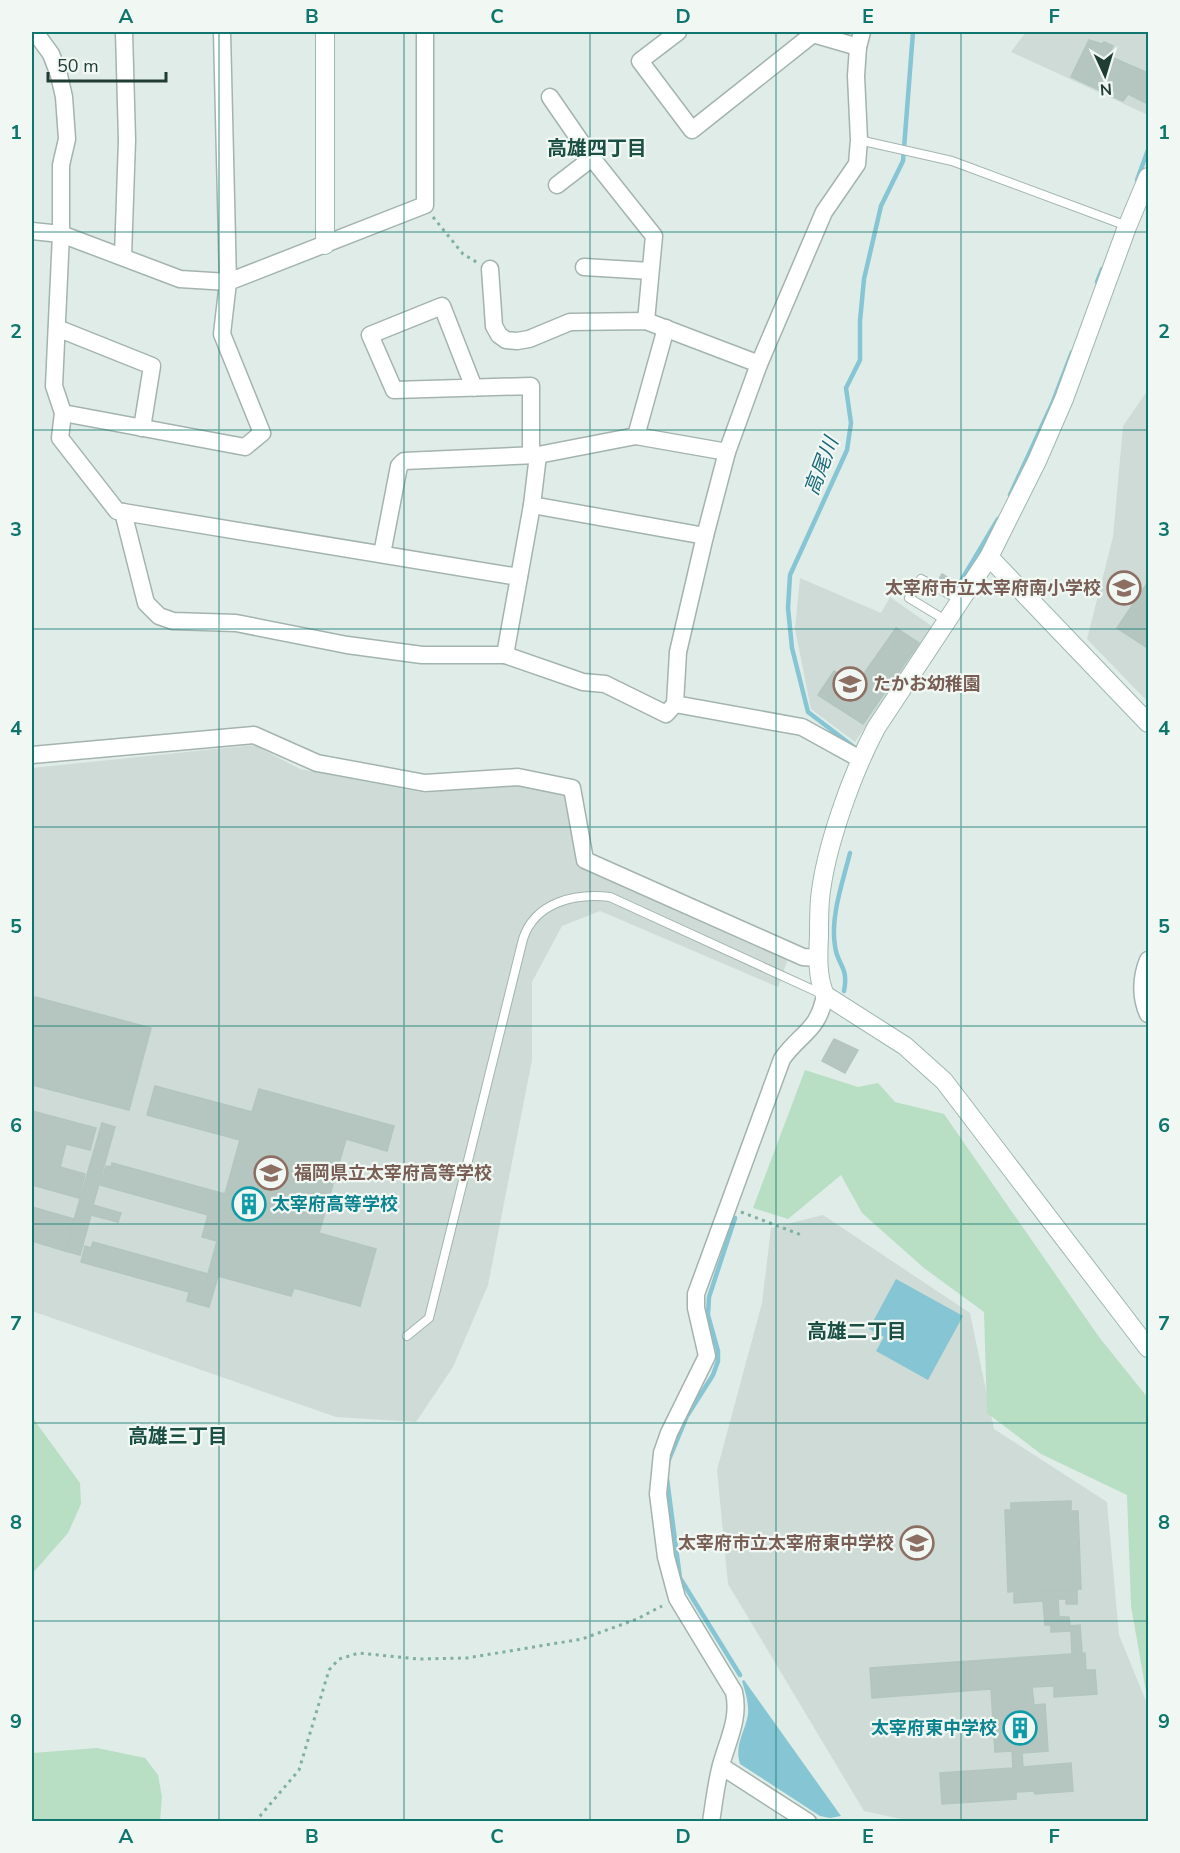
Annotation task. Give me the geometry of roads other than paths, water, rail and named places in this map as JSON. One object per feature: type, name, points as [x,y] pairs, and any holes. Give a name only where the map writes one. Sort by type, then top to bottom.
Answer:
[{"type":"street","points":[[35,32],[51,54],[64,97],[67,139],[61,165],[61,234],[54,386],[63,413],[59,434],[61,441],[117,511],[519,578]]},
{"type":"street","points":[[123,256],[127,140],[124,32]]},
{"type":"street","points":[[63,413],[245,447],[262,433],[222,334],[228,282],[222,32]]},
{"type":"street","points":[[325,32],[325,245]]},
{"type":"street","points":[[32,231],[61,234],[180,279],[228,282],[425,205],[424,32]]},
{"type":"street","points":[[123,512],[146,603],[159,616],[173,621],[236,623],[347,645],[422,655],[505,655],[583,682],[605,684],[666,714],[675,704],[678,652],[727,452],[759,364],[824,212],[857,164],[859,140],[856,76],[860,39],[812,33],[692,130],[640,61],[678,32]]},
{"type":"street","points":[[550,97],[592,158],[654,236],[646,321]]},
{"type":"street","points":[[557,185],[592,158]]},
{"type":"street","points":[[711,1821],[721,1767],[736,1716],[737,1704],[734,1692],[677,1598],[666,1557],[658,1494],[662,1453],[669,1433],[706,1363],[707,1349],[696,1308],[696,1294],[782,1059],[817,1022],[822,1010],[825,995],[818,958],[820,898],[832,842],[861,759],[876,729],[989,557],[1037,461],[1064,399],[1127,227],[1149,177]]},
{"type":"street","points":[[584,267],[650,271]]},
{"type":"street","points":[[490,268],[494,326],[499,335],[506,340],[529,339],[570,322],[646,321],[759,364]]},
{"type":"street","points":[[474,388],[442,306],[370,335],[394,390],[474,388],[531,386],[534,455],[532,505],[505,655]]},
{"type":"street","points":[[57,328],[152,366],[142,428]]},
{"type":"street","points":[[636,436],[666,328]]},
{"type":"street","points":[[382,554],[399,466],[404,461],[534,455],[636,436],[727,452]]},
{"type":"street","points":[[532,505],[705,536]]},
{"type":"street","points":[[989,557],[1149,723]]},
{"type":"street","points":[[675,704],[802,727],[861,759]]},
{"type":"street","points":[[32,755],[254,735],[316,763],[424,783],[518,777],[572,788],[585,860],[803,957],[818,958]]},
{"type":"street","points":[[1149,960],[1143,982],[1142,1002],[1149,1014]]},
{"type":"street","points":[[825,995],[905,1046],[944,1081],[1147,1344]]},
{"type":"street","points":[[721,1767],[808,1821]]},
{"type":"lane","points":[[859,140],[952,161],[1127,227]]},
{"type":"lane","points":[[947,621],[909,598],[921,579],[960,600]]},
{"type":"lane","points":[[407,1336],[429,1318],[526,928],[542,911],[571,898],[589,895],[610,897],[825,995]]},
{"type":"water","points":[[896,1279],[963,1316],[928,1380],[876,1351],[884,1337],[869,1329]]},
{"type":"water","points":[[744,1680],[841,1816],[830,1818],[820,1816],[740,1764],[738,1750],[748,1714],[742,1681]]},
{"type":"waterway","name":"高尾川","points":[[854,747],[808,712],[792,648],[788,608],[790,575],[847,450],[851,423],[846,388],[860,360],[860,321],[864,279],[881,206],[903,161],[913,32]]},
{"type":"waterway","points":[[1137,180],[1148,150]]},
{"type":"waterway","points":[[1097,282],[1102,269]]},
{"type":"waterway","points":[[1010,495],[1052,404],[1072,352]]},
{"type":"waterway","points":[[958,586],[998,519]]},
{"type":"waterway","points":[[844,991],[845,976],[836,952],[834,923],[850,853]]},
{"type":"waterway","points":[[668,1462],[687,1416],[713,1375],[718,1361],[718,1351],[708,1315],[709,1297],[735,1218]]},
{"type":"waterway","points":[[667,1479],[680,1578],[740,1675]]},
{"type":"place","name":"太宰府市立太宰府南小学校","points":[[1124,588]]},
{"type":"place","name":"たかお幼稚園","points":[[850,684]]},
{"type":"place","name":"福岡県立太宰府高等学校","points":[[271,1173]]},
{"type":"place","name":"太宰府高等学校","points":[[249,1204]]},
{"type":"place","name":"太宰府市立太宰府東中学校","points":[[917,1543]]},
{"type":"place","name":"太宰府東中学校","points":[[1020,1728]]},
{"type":"district","name":"高雄四丁目","points":[[597,148]]},
{"type":"district","name":"高雄二丁目","points":[[857,1331]]},
{"type":"district","name":"高雄三丁目","points":[[178,1436]]}]
